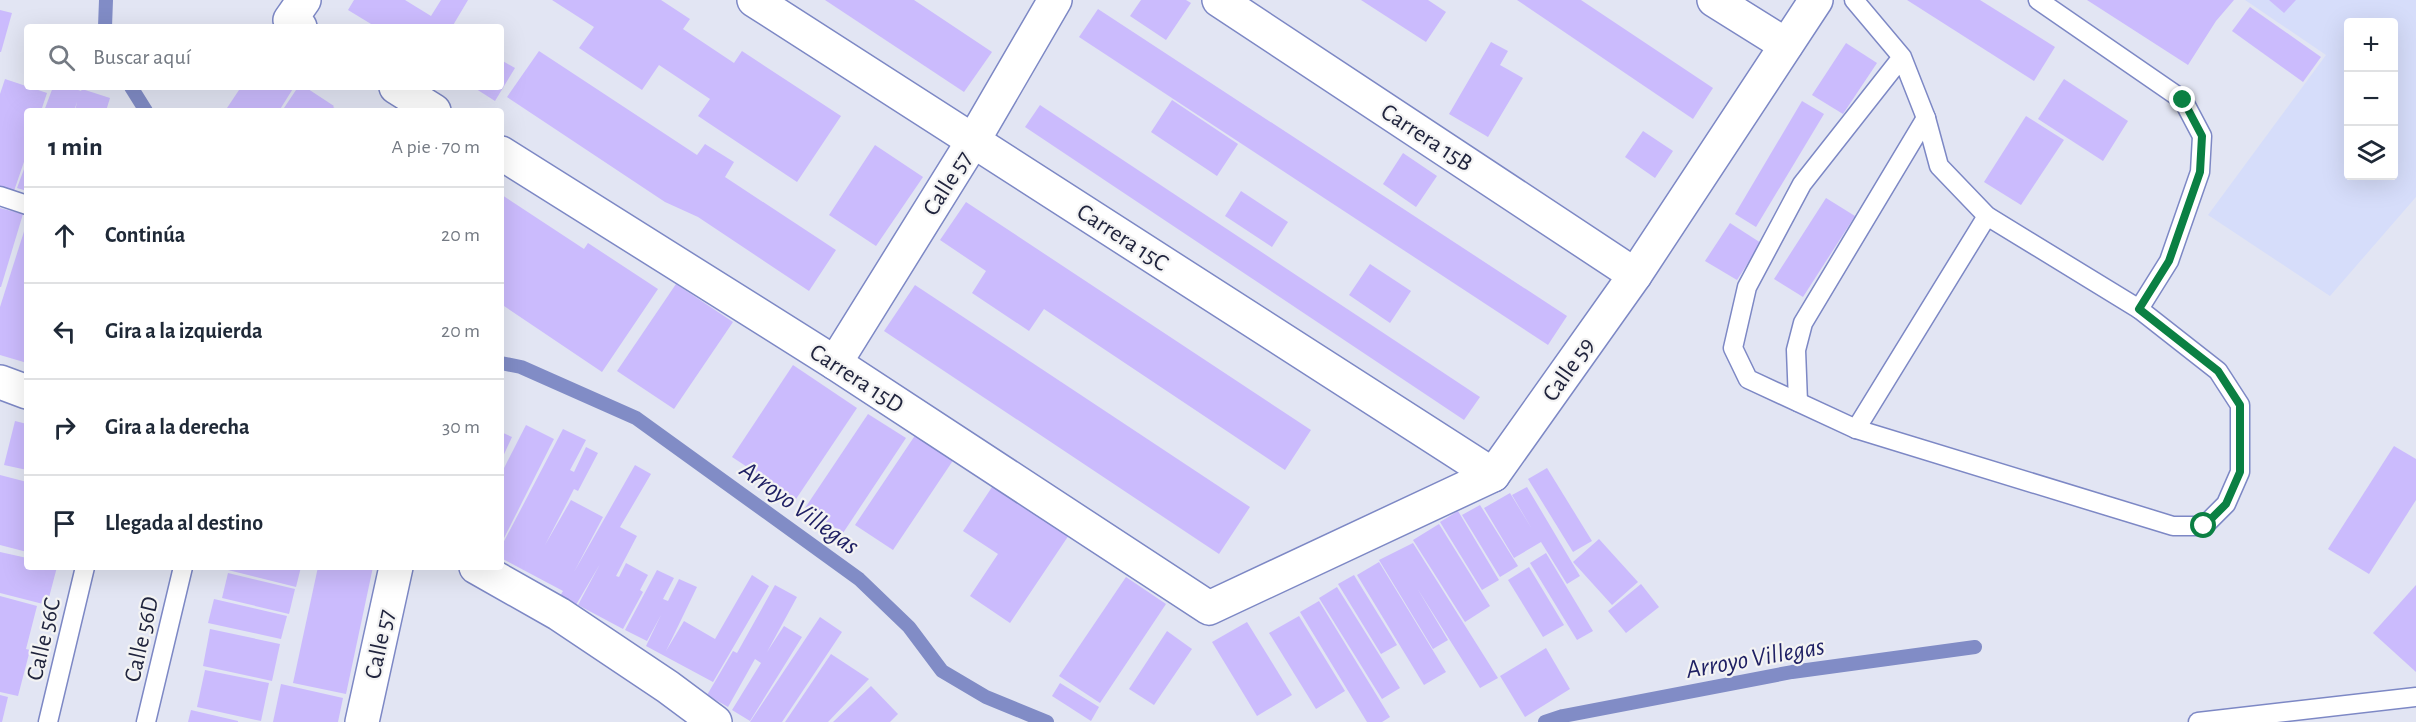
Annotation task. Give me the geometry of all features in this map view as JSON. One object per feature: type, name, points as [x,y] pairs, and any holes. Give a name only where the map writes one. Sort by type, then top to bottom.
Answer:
[{"type":"street","name":"Carrera 15C","points":[[754,0],[1492,475]]},
{"type":"street","name":"Calle 57","points":[[835,363],[973,141],[1055,0]]},
{"type":"street","name":"Carrera 15B","points":[[1219,0],[1635,275]]},
{"type":"street","points":[[1714,0],[1786,45]]},
{"type":"street","name":"Calle 59","points":[[1209,608],[1492,475],[1635,275],[1816,0]]},
{"type":"street","points":[[401,90],[429,108]]},
{"type":"street","name":"Carrera 15D","points":[[504,155],[835,363],[1209,608]]},
{"type":"street","points":[[0,382],[24,391]]},
{"type":"street","name":"Calle 57","points":[[362,722],[395,570]]},
{"type":"street","points":[[481,570],[559,614],[668,687],[715,722]]},
{"type":"lane","points":[[1854,0],[1902,57],[1926,118],[1939,166],[1987,216],[2139,309],[2218,371],[2240,405],[2240,472],[2226,504],[2204,526],[2172,526],[1856,429],[1748,379],[1733,348],[1747,287],[1802,184],[1902,57]]},
{"type":"lane","points":[[2038,0],[2183,100],[2202,136],[2200,172],[2169,261],[2139,309]]},
{"type":"lane","points":[[1798,402],[1796,350],[1803,323],[1926,118]]},
{"type":"lane","points":[[0,196],[24,204]]},
{"type":"lane","points":[[1856,429],[1987,216]]},
{"type":"lane","name":"Calle 56C","points":[[48,722],[84,570]]},
{"type":"lane","name":"Calle 56D","points":[[146,722],[182,570]]},
{"type":"lane","points":[[2198,722],[2416,697]]},
{"type":"shaded area","points":[[2245,0],[2416,0],[2416,197],[2330,296],[2208,215],[2326,55]]},
{"type":"building","points":[[354,0],[405,0],[431,16],[441,0],[468,0],[454,24],[371,24],[348,10]]},
{"type":"building","points":[[552,0],[661,0],[690,19],[683,29],[734,63],[742,51],[841,116],[797,182],[698,116],[710,99],[659,65],[642,90],[579,48],[594,27]]},
{"type":"building","points":[[825,0],[914,0],[992,52],[964,92]]},
{"type":"building","points":[[1141,0],[1186,0],[1191,3],[1166,40],[1130,16]]},
{"type":"building","points":[[1361,0],[1428,0],[1446,12],[1426,42]]},
{"type":"building","points":[[1517,0],[1581,0],[1713,88],[1693,119]]},
{"type":"building","points":[[1907,0],[1980,0],[2055,47],[2034,81]]},
{"type":"building","points":[[2087,0],[2234,0],[2216,21],[2188,65]]},
{"type":"building","points":[[2269,0],[2296,0],[2284,13]]},
{"type":"building","points":[[2250,7],[2321,57],[2303,82],[2232,31]]},
{"type":"building","points":[[1098,9],[1567,316],[1548,345],[1079,37]]},
{"type":"building","points":[[0,10],[12,13],[1,52],[0,52]]},
{"type":"building","points":[[1491,42],[1508,51],[1500,65],[1523,78],[1488,137],[1449,114]]},
{"type":"building","points":[[1846,43],[1877,63],[1843,114],[1812,95]]},
{"type":"building","points":[[539,51],[697,155],[705,144],[734,162],[725,177],[836,250],[809,291],[698,217],[665,202],[507,97]]},
{"type":"building","points":[[504,62],[515,68],[504,86]]},
{"type":"building","points":[[5,79],[24,85],[24,90],[38,90],[47,93],[42,108],[24,108],[24,162],[14,191],[0,186],[0,94]]},
{"type":"building","points":[[2064,79],[2128,121],[2103,161],[2038,119]]},
{"type":"building","points":[[52,90],[85,90],[110,98],[107,108],[76,108],[77,102],[75,108],[45,108]]},
{"type":"building","points":[[239,90],[292,90],[281,108],[227,108]]},
{"type":"building","points":[[296,90],[310,90],[334,108],[284,108]]},
{"type":"building","points":[[478,90],[502,90],[495,101]]},
{"type":"building","points":[[1172,100],[1238,144],[1217,176],[1151,132]]},
{"type":"building","points":[[1802,101],[1824,114],[1756,227],[1735,214]]},
{"type":"building","points":[[1040,105],[1480,397],[1464,420],[1025,127]]},
{"type":"building","points":[[2026,116],[2064,140],[2021,205],[1984,182]]},
{"type":"building","points":[[1643,131],[1673,151],[1655,178],[1625,157]]},
{"type":"building","points":[[875,145],[923,177],[876,246],[829,215]]},
{"type":"building","points":[[1403,153],[1437,176],[1416,207],[1383,184]]},
{"type":"building","points":[[24,169],[24,190],[17,188]]},
{"type":"building","points":[[1241,191],[1288,222],[1272,247],[1225,216]]},
{"type":"building","points":[[504,196],[584,249],[588,243],[658,289],[602,372],[504,306]]},
{"type":"building","points":[[1826,198],[1855,216],[1803,297],[1774,279]]},
{"type":"building","points":[[966,202],[1311,430],[1285,470],[1044,309],[1029,331],[972,293],[986,271],[940,240]]},
{"type":"building","points":[[0,208],[23,214],[1,287],[0,287]]},
{"type":"building","points":[[1730,223],[1761,243],[1737,280],[1705,261]]},
{"type":"building","points":[[24,231],[24,362],[0,355],[0,307]]},
{"type":"building","points":[[1370,264],[1411,291],[1390,323],[1349,295]]},
{"type":"building","points":[[676,284],[733,322],[674,409],[617,371]]},
{"type":"building","points":[[915,285],[1250,507],[1219,554],[884,331]]},
{"type":"building","points":[[793,365],[857,408],[796,499],[732,457]]},
{"type":"building","points":[[868,414],[906,438],[843,533],[805,508]]},
{"type":"building","points":[[15,421],[24,423],[24,469],[4,465]]},
{"type":"building","points":[[526,425],[554,439],[504,538],[504,468]]},
{"type":"building","points":[[563,429],[586,440],[570,470],[574,472],[586,447],[598,453],[578,491],[574,489],[545,545],[571,500],[603,517],[574,572],[635,465],[651,474],[620,527],[637,536],[616,576],[619,577],[626,563],[648,575],[640,590],[643,592],[623,629],[578,605],[600,564],[573,610],[557,601],[563,591],[504,560],[504,541]]},
{"type":"building","points":[[504,433],[512,437],[504,454]]},
{"type":"building","points":[[916,434],[954,459],[893,550],[855,525]]},
{"type":"building","points":[[2394,446],[2416,459],[2416,500],[2369,574],[2328,549]]},
{"type":"building","points":[[1547,468],[1592,541],[1573,552],[1528,479]]},
{"type":"building","points":[[0,475],[24,481],[24,551],[0,545]]},
{"type":"building","points":[[994,484],[1071,532],[1010,623],[970,596],[998,554],[963,531]]},
{"type":"building","points":[[1527,487],[1580,576],[1567,584],[1541,542],[1514,558],[1484,508],[1510,493],[1532,529],[1512,495]]},
{"type":"building","points":[[1480,505],[1518,566],[1500,577],[1462,515]]},
{"type":"building","points":[[1458,511],[1499,580],[1482,590],[1440,522]]},
{"type":"building","points":[[1439,524],[1490,606],[1465,622],[1413,540]]},
{"type":"building","points":[[1599,539],[1638,582],[1612,605],[1573,562]]},
{"type":"building","points":[[1413,543],[1498,678],[1480,688],[1417,588],[1448,640],[1433,649],[1379,560]]},
{"type":"building","points":[[0,552],[24,557],[24,570],[56,570],[47,605],[0,593]]},
{"type":"building","points":[[1546,553],[1593,631],[1577,640],[1530,563]]},
{"type":"building","points":[[1379,562],[1446,672],[1424,685],[1357,575]]},
{"type":"building","points":[[1529,567],[1564,625],[1543,637],[1508,580]]},
{"type":"building","points":[[228,570],[300,570],[296,587]]},
{"type":"building","points":[[317,570],[372,570],[346,694],[293,683]]},
{"type":"building","points":[[657,570],[674,578],[663,599],[668,601],[679,579],[697,587],[666,651],[684,621],[715,639],[752,575],[769,586],[713,682],[646,646],[661,615],[647,641],[625,630]]},
{"type":"building","points":[[228,573],[295,589],[289,614],[222,598]]},
{"type":"building","points":[[1354,575],[1397,645],[1381,654],[1338,584]]},
{"type":"building","points":[[1126,577],[1166,604],[1100,703],[1059,676]]},
{"type":"building","points":[[1641,584],[1659,607],[1626,633],[1608,611]]},
{"type":"building","points":[[775,585],[797,597],[767,652],[784,626],[802,637],[750,721],[732,710],[761,663],[755,659],[728,707],[707,695],[733,651],[737,653]]},
{"type":"building","points":[[2416,585],[2416,672],[2373,633]]},
{"type":"building","points":[[1337,587],[1400,688],[1382,699],[1319,598]]},
{"type":"building","points":[[0,596],[37,606],[26,649],[30,650],[18,696],[0,692]]},
{"type":"building","points":[[214,599],[287,616],[281,639],[208,623]]},
{"type":"building","points":[[1319,601],[1390,717],[1382,722],[1367,722],[1300,612]]},
{"type":"building","points":[[1299,616],[1345,691],[1316,709],[1269,633]]},
{"type":"building","points":[[820,617],[842,632],[782,722],[750,722]]},
{"type":"building","points":[[1247,622],[1292,695],[1257,716],[1212,642]]},
{"type":"building","points":[[210,629],[280,644],[272,681],[203,666]]},
{"type":"building","points":[[1167,631],[1192,649],[1154,705],[1129,689]]},
{"type":"building","points":[[1546,648],[1570,689],[1525,717],[1500,676]]},
{"type":"building","points":[[831,654],[869,679],[828,722],[785,722]]},
{"type":"building","points":[[205,670],[269,683],[261,721],[197,707]]},
{"type":"building","points":[[1060,683],[1099,707],[1091,721],[1052,696]]},
{"type":"building","points":[[281,684],[343,698],[338,722],[273,722]]},
{"type":"building","points":[[871,686],[898,714],[890,722],[833,722]]},
{"type":"building","points":[[0,695],[8,697],[2,722],[0,722]]},
{"type":"building","points":[[191,710],[238,721],[238,722],[188,722]]},
{"type":"waterway","name":"Arroyo Villegas","points":[[105,24],[106,0]]},
{"type":"waterway","name":"Arroyo Villegas","points":[[133,90],[144,108]]},
{"type":"waterway","name":"Arroyo Villegas","points":[[504,364],[521,367],[636,418],[859,579],[909,627],[942,671],[986,697],[1047,722]]},
{"type":"waterway","name":"Arroyo Villegas","points":[[1545,722],[1563,716],[1792,672],[1975,647]]},
{"type":"route","points":[[2183,100],[2202,136],[2200,172],[2169,261],[2139,309],[2218,371],[2240,405],[2240,472],[2226,504],[2204,526]]}]
